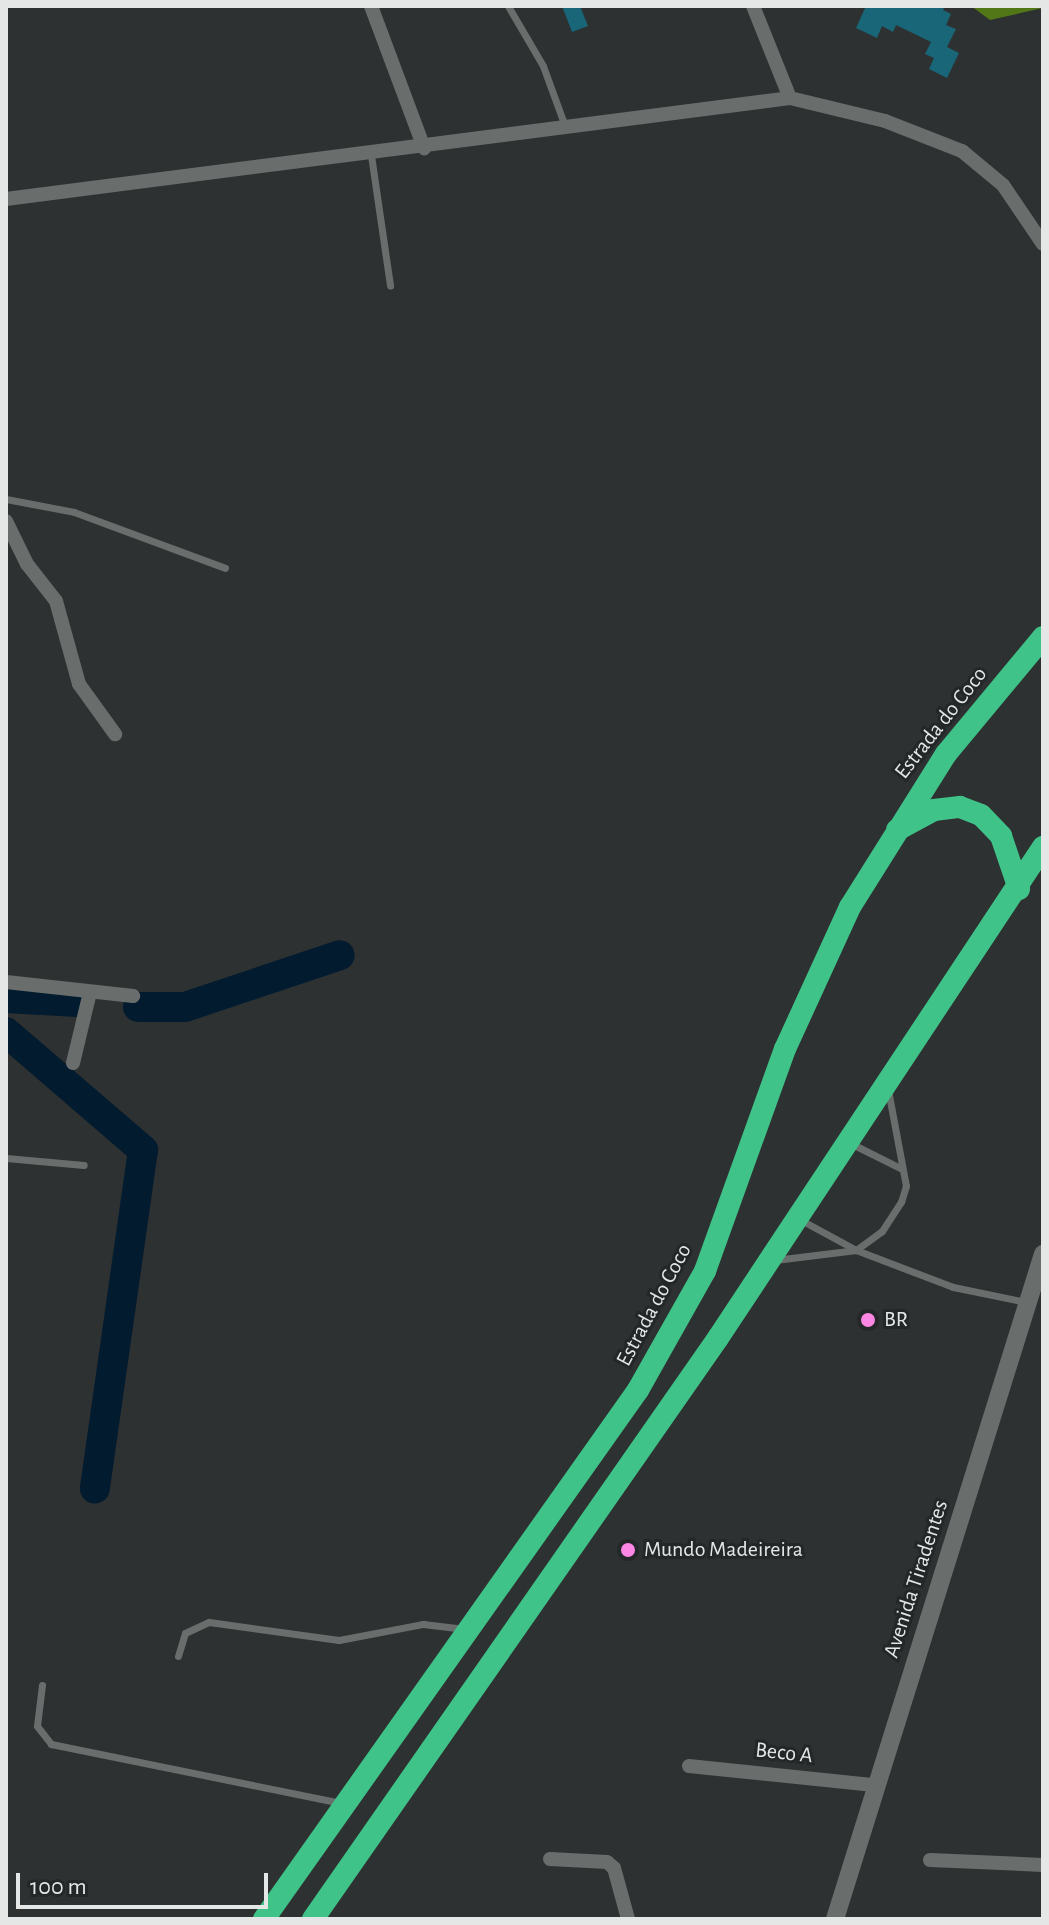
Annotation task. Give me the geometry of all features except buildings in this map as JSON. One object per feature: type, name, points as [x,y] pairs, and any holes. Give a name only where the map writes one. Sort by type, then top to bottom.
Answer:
[{"type":"highway","name":"Estrada do Coco","points":[[264,1919],[638,1390],[705,1271],[785,1049],[850,907],[894,832],[946,754],[1043,637]]},
{"type":"highway","points":[[894,832],[934,810],[960,807],[981,815],[1001,836],[1019,889]]},
{"type":"highway","points":[[313,1919],[769,1260],[1019,889],[1043,847]]},
{"type":"street","points":[[371,6],[424,148]]},
{"type":"street","points":[[753,6],[790,98]]},
{"type":"street","points":[[6,199],[371,155],[790,98],[885,121],[962,151],[1003,185],[1043,244]]},
{"type":"street","points":[[6,521],[27,564],[56,601],[79,684],[115,734]]},
{"type":"street","points":[[6,982],[133,996]]},
{"type":"street","points":[[73,1063],[90,992]]},
{"type":"street","name":"Avenida Tiradentes","points":[[835,1919],[874,1785],[1043,1254]]},
{"type":"street","name":"Beco A","points":[[689,1766],[874,1785]]},
{"type":"street","points":[[550,1859],[607,1862],[614,1868],[628,1919]]},
{"type":"street","points":[[930,1860],[1043,1865]]},
{"type":"lane","points":[[508,6],[543,66],[566,128]]},
{"type":"lane","points":[[371,155],[390,286]]},
{"type":"lane","points":[[6,499],[74,512],[225,568]]},
{"type":"lane","points":[[769,1260],[856,1250],[882,1231],[901,1202],[906,1186],[886,1083]]},
{"type":"lane","points":[[848,1142],[902,1169]]},
{"type":"lane","points":[[6,1158],[84,1165]]},
{"type":"lane","points":[[797,1218],[856,1250],[953,1287],[1027,1303]]},
{"type":"lane","points":[[178,1656],[185,1633],[209,1622],[326,1640],[423,1624],[468,1629]]},
{"type":"lane","points":[[42,1685],[37,1726],[51,1744],[346,1805]]},
{"type":"green space","points":[[971,6],[1043,6],[1043,8],[990,20]]},
{"type":"waterway","points":[[138,1007],[185,1007],[340,955]]},
{"type":"waterway","points":[[6,998],[78,1002]]},
{"type":"waterway","points":[[6,1032],[143,1150],[95,1489]]},
{"type":"place","name":"BR","points":[[868,1320]]},
{"type":"place","name":"Mundo Madeireira","points":[[628,1550]]}]
